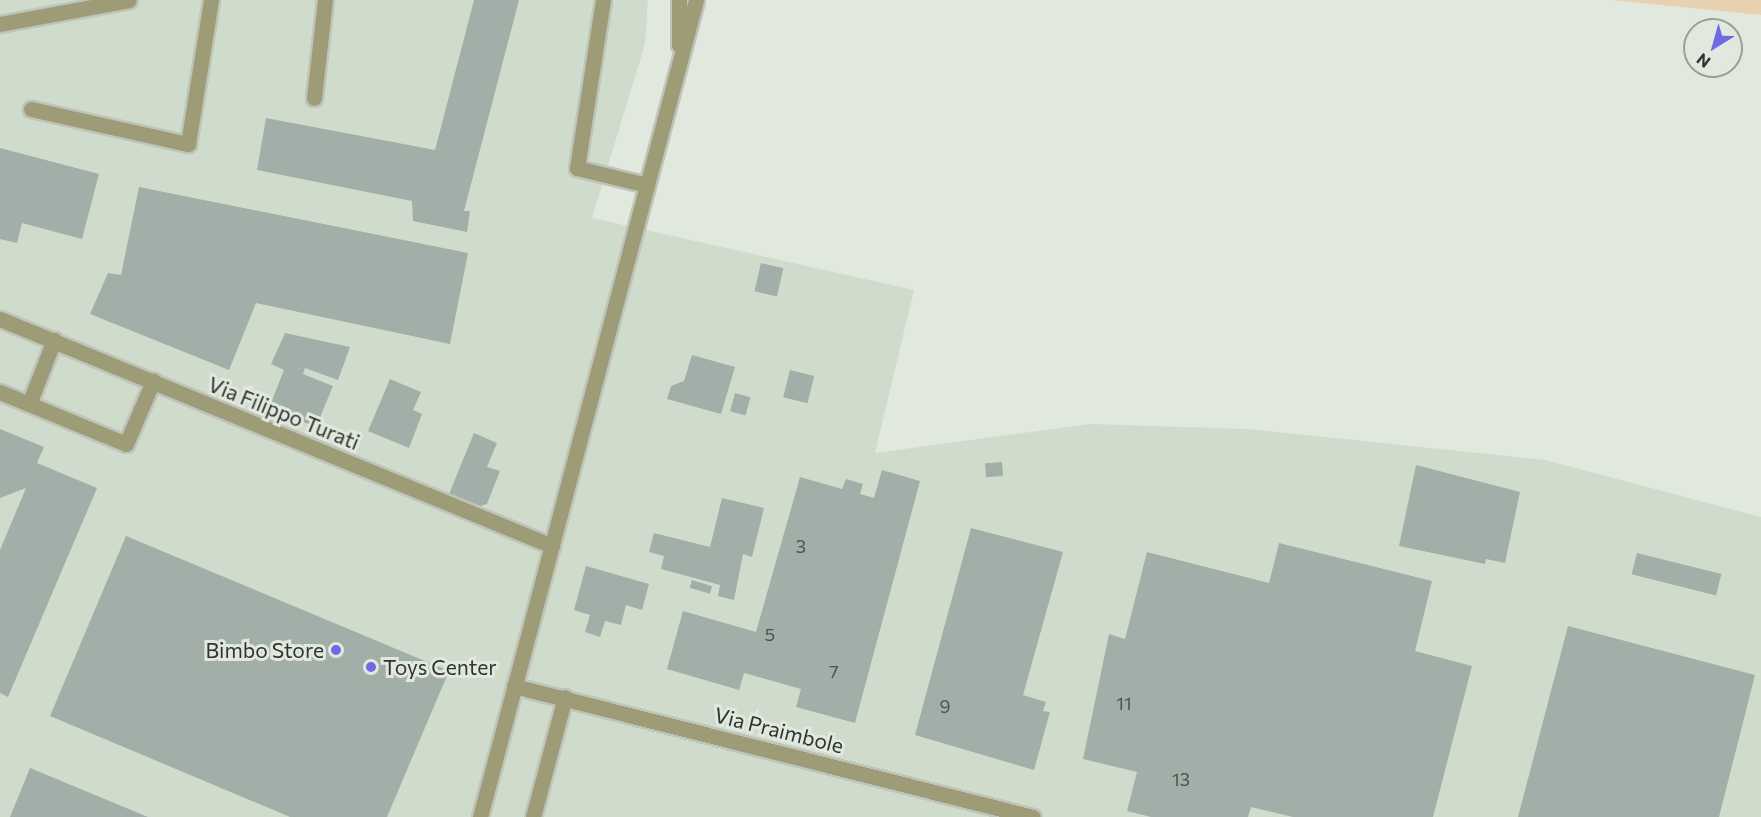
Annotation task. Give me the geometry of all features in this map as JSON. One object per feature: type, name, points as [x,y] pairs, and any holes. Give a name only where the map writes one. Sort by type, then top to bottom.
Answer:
[{"type":"street","points":[[0,24],[129,0]]},
{"type":"street","points":[[31,109],[188,144],[211,0]]},
{"type":"street","points":[[315,98],[325,0]]},
{"type":"street","points":[[603,0],[577,168],[647,185]]},
{"type":"street","points":[[679,0],[680,64]]},
{"type":"street","points":[[480,817],[696,0]]},
{"type":"street","name":"Via Filippo Turati","points":[[0,319],[552,546]]},
{"type":"street","points":[[29,404],[54,340]]},
{"type":"street","points":[[0,392],[126,444],[153,381]]},
{"type":"street","name":"Via Praimbole","points":[[514,686],[565,697],[1033,817]]},
{"type":"street","points":[[533,817],[565,697]]},
{"type":"shaded area","points":[[0,0],[648,0],[645,44],[592,218],[914,290],[875,453],[1089,424],[1248,429],[1545,460],[1761,517],[1761,817],[0,817]]},
{"type":"shaded area","points":[[1612,0],[1761,0],[1761,15]]},
{"type":"building","points":[[474,0],[519,0],[464,211],[470,211],[467,232],[413,221],[412,201],[257,170],[266,118],[435,150]]},
{"type":"building","points":[[0,148],[99,174],[82,239],[22,223],[17,243],[0,239]]},
{"type":"building","points":[[139,187],[468,253],[450,344],[256,303],[229,370],[90,314],[108,273],[121,275]]},
{"type":"building","points":[[761,263],[783,268],[777,296],[754,291]]},
{"type":"building","points":[[285,333],[350,347],[338,380],[305,368],[303,374],[333,386],[316,427],[269,408],[284,370],[271,364]]},
{"type":"building","points":[[692,355],[735,367],[721,414],[667,399],[671,386],[684,381]]},
{"type":"building","points":[[790,370],[814,376],[807,403],[783,397]]},
{"type":"building","points":[[390,379],[421,392],[413,410],[422,414],[409,448],[368,431]]},
{"type":"building","points":[[735,393],[750,397],[746,415],[730,411]]},
{"type":"building","points":[[0,429],[44,447],[37,463],[97,488],[8,697],[0,693],[0,550],[26,488],[0,498]]},
{"type":"building","points":[[474,433],[497,443],[487,467],[500,471],[487,504],[480,506],[449,494]]},
{"type":"building","points":[[1002,462],[1003,476],[986,477],[985,463]]},
{"type":"building","points":[[1416,465],[1520,492],[1505,563],[1486,559],[1485,564],[1399,546]]},
{"type":"building","points":[[882,470],[920,481],[855,723],[796,707],[801,689],[744,673],[739,690],[667,669],[683,611],[756,632],[800,477],[842,489],[846,479],[863,484],[860,494],[874,498]]},
{"type":"building","points":[[722,498],[764,508],[752,557],[743,554],[734,600],[718,596],[720,585],[661,569],[664,556],[649,552],[654,533],[710,547]]},
{"type":"building","points":[[971,528],[1063,552],[1023,695],[1046,702],[1043,711],[1050,712],[1034,770],[915,735]]},
{"type":"building","points":[[126,536],[449,671],[387,817],[290,817],[50,716]]},
{"type":"building","points":[[1279,543],[1432,581],[1415,651],[1472,666],[1433,817],[1293,817],[1251,807],[1248,817],[1151,817],[1127,811],[1137,772],[1083,759],[1109,634],[1125,639],[1147,552],[1269,583]]},
{"type":"building","points":[[1637,553],[1721,574],[1716,595],[1632,574]]},
{"type":"building","points":[[586,566],[649,584],[642,610],[626,605],[621,625],[605,621],[600,637],[585,632],[590,615],[574,610]]},
{"type":"building","points":[[692,580],[712,586],[710,594],[690,588]]},
{"type":"building","points":[[1568,626],[1755,675],[1719,817],[1518,817]]},
{"type":"building","points":[[30,768],[148,817],[10,817]]},
{"type":"place","name":"Bimbo Store","points":[[336,650]]},
{"type":"place","name":"Toys Center","points":[[371,667]]}]
